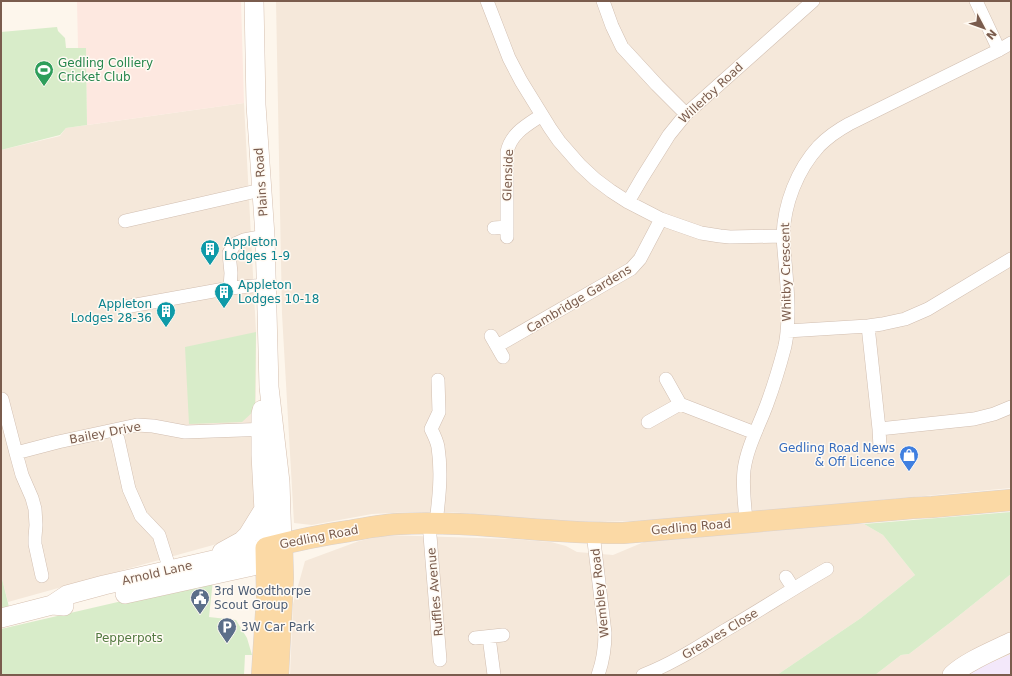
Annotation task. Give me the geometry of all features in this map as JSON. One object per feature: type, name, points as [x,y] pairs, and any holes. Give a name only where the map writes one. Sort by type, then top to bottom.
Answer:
[{"type":"main road","name":"Plains Road","points":[[254,1],[256,105],[265,236],[269,387],[264,509],[274,553]]},
{"type":"main road","name":"Plains Road","points":[[267,430],[280,482],[274,553]]},
{"type":"main road","name":"Gedling Road","points":[[274,553],[307,553],[371,527],[396,524],[432,523],[593,533],[630,532],[1011,500]]},
{"type":"main road","points":[[208,562],[228,548],[242,541],[252,529],[264,509]]},
{"type":"main road","points":[[262,675],[267,597],[274,553]]},
{"type":"main road","points":[[274,553],[283,578],[278,675]]},
{"type":"main road","name":"Arnold Lane","points":[[52,605],[67,595],[170,570],[208,562],[274,553]]},
{"type":"main road","name":"Arnold Lane","points":[[1,618],[52,605],[68,606],[274,553]]},
{"type":"main road","points":[[952,675],[969,663],[1011,642]]},
{"type":"street","points":[[487,1],[509,58],[542,115],[559,141],[580,165],[600,183],[628,202],[661,219],[701,233],[720,236],[783,236]]},
{"type":"street","points":[[603,1],[612,26],[622,47],[656,85],[686,114]]},
{"type":"street","name":"Willerby Road","points":[[628,202],[669,136],[686,114],[799,6],[813,1]]},
{"type":"street","points":[[976,1],[1000,50]]},
{"type":"street","name":"Whitby Crescent","points":[[746,522],[744,472],[748,454],[775,383],[785,345],[787,330],[788,308],[783,225],[788,202],[806,164],[818,147],[832,134],[849,124],[1000,50],[1011,43]]},
{"type":"street","name":"Glenside","points":[[494,228],[507,232],[508,147],[512,139],[519,131],[542,115]]},
{"type":"street","points":[[125,221],[261,190]]},
{"type":"street","name":"Cambridge Gardens","points":[[497,346],[631,269],[640,259],[661,219]]},
{"type":"street","points":[[230,288],[229,253],[234,244],[244,240],[265,236]]},
{"type":"street","points":[[787,330],[868,326],[905,319],[928,309],[1011,258]]},
{"type":"street","points":[[125,307],[230,288],[266,285]]},
{"type":"street","points":[[868,326],[880,447]]},
{"type":"street","points":[[666,379],[680,404],[756,433]]},
{"type":"street","name":"Ruffles Avenue","points":[[438,380],[439,412],[431,429],[438,446],[440,474],[440,482],[432,523],[440,660]]},
{"type":"street","points":[[2,399],[22,475],[35,509],[35,544],[42,576]]},
{"type":"street","points":[[648,422],[680,404]]},
{"type":"street","points":[[879,429],[974,419],[994,414],[1011,407]]},
{"type":"street","name":"Bailey Drive","points":[[16,453],[58,442],[137,425],[153,426],[185,432],[267,430]]},
{"type":"street","points":[[114,430],[118,439],[129,489],[141,516],[160,535],[170,570]]},
{"type":"street","name":"Wembley Road","points":[[593,533],[605,633],[603,660],[598,675]]},
{"type":"street","name":"Greaves Close","points":[[643,675],[694,650],[827,569]]},
{"type":"street","points":[[786,577],[794,588]]},
{"type":"street","points":[[475,638],[503,635]]},
{"type":"street","points":[[489,637],[494,675]]},
{"type":"shaded area","points":[[77,1],[241,1],[244,103],[87,125],[86,48],[78,48]]},
{"type":"shaded area","points":[[276,1],[1011,1],[1011,488],[663,520],[599,522],[530,520],[452,512],[413,512],[372,514],[312,525],[294,523],[282,314]]},
{"type":"shaded area","points":[[244,103],[256,332],[255,510],[239,532],[224,542],[8,602],[1,575],[1,150],[60,136],[66,128]]},
{"type":"shaded area","points":[[848,524],[864,524],[883,535],[915,575],[861,618],[777,675],[290,675],[293,604],[305,561],[359,541],[386,535],[512,539],[551,542],[566,546],[577,552],[613,555],[644,542]]},
{"type":"shaded area","points":[[1011,574],[1011,654],[981,667],[969,675],[875,675],[901,655],[909,654]]},
{"type":"shaded area","points":[[1011,654],[1011,675],[969,675],[981,667]]},
{"type":"green space","name":"Gedling Colliery Cricket Club","points":[[57,27],[58,31],[65,38],[66,48],[86,48],[87,125],[66,128],[60,135],[1,150],[1,32]]},
{"type":"green space","points":[[256,332],[255,410],[242,422],[189,424],[185,347]]},
{"type":"green space","points":[[1011,512],[1011,574],[909,654],[901,655],[875,675],[777,675],[861,618],[915,575],[883,535],[864,524]]},
{"type":"green space","points":[[1,575],[9,607],[1,609]]},
{"type":"green space","name":"Pepperpots","points":[[213,580],[209,617],[236,620],[247,638],[252,655],[245,655],[244,675],[1,675],[1,629]]},
{"type":"place","name":"Gedling Colliery Cricket Club","points":[[44,87]]},
{"type":"place","name":"Appleton Lodges 1-9","points":[[210,266]]},
{"type":"place","name":"Appleton Lodges 10-18","points":[[224,309]]},
{"type":"place","name":"Appleton Lodges 28-36","points":[[166,328]]},
{"type":"place","name":"Gedling Road News & Off Licence","points":[[909,472]]},
{"type":"place","name":"3rd Woodthorpe Scout Group","points":[[200,615]]},
{"type":"place","name":"3W Car Park","points":[[227,644]]}]
